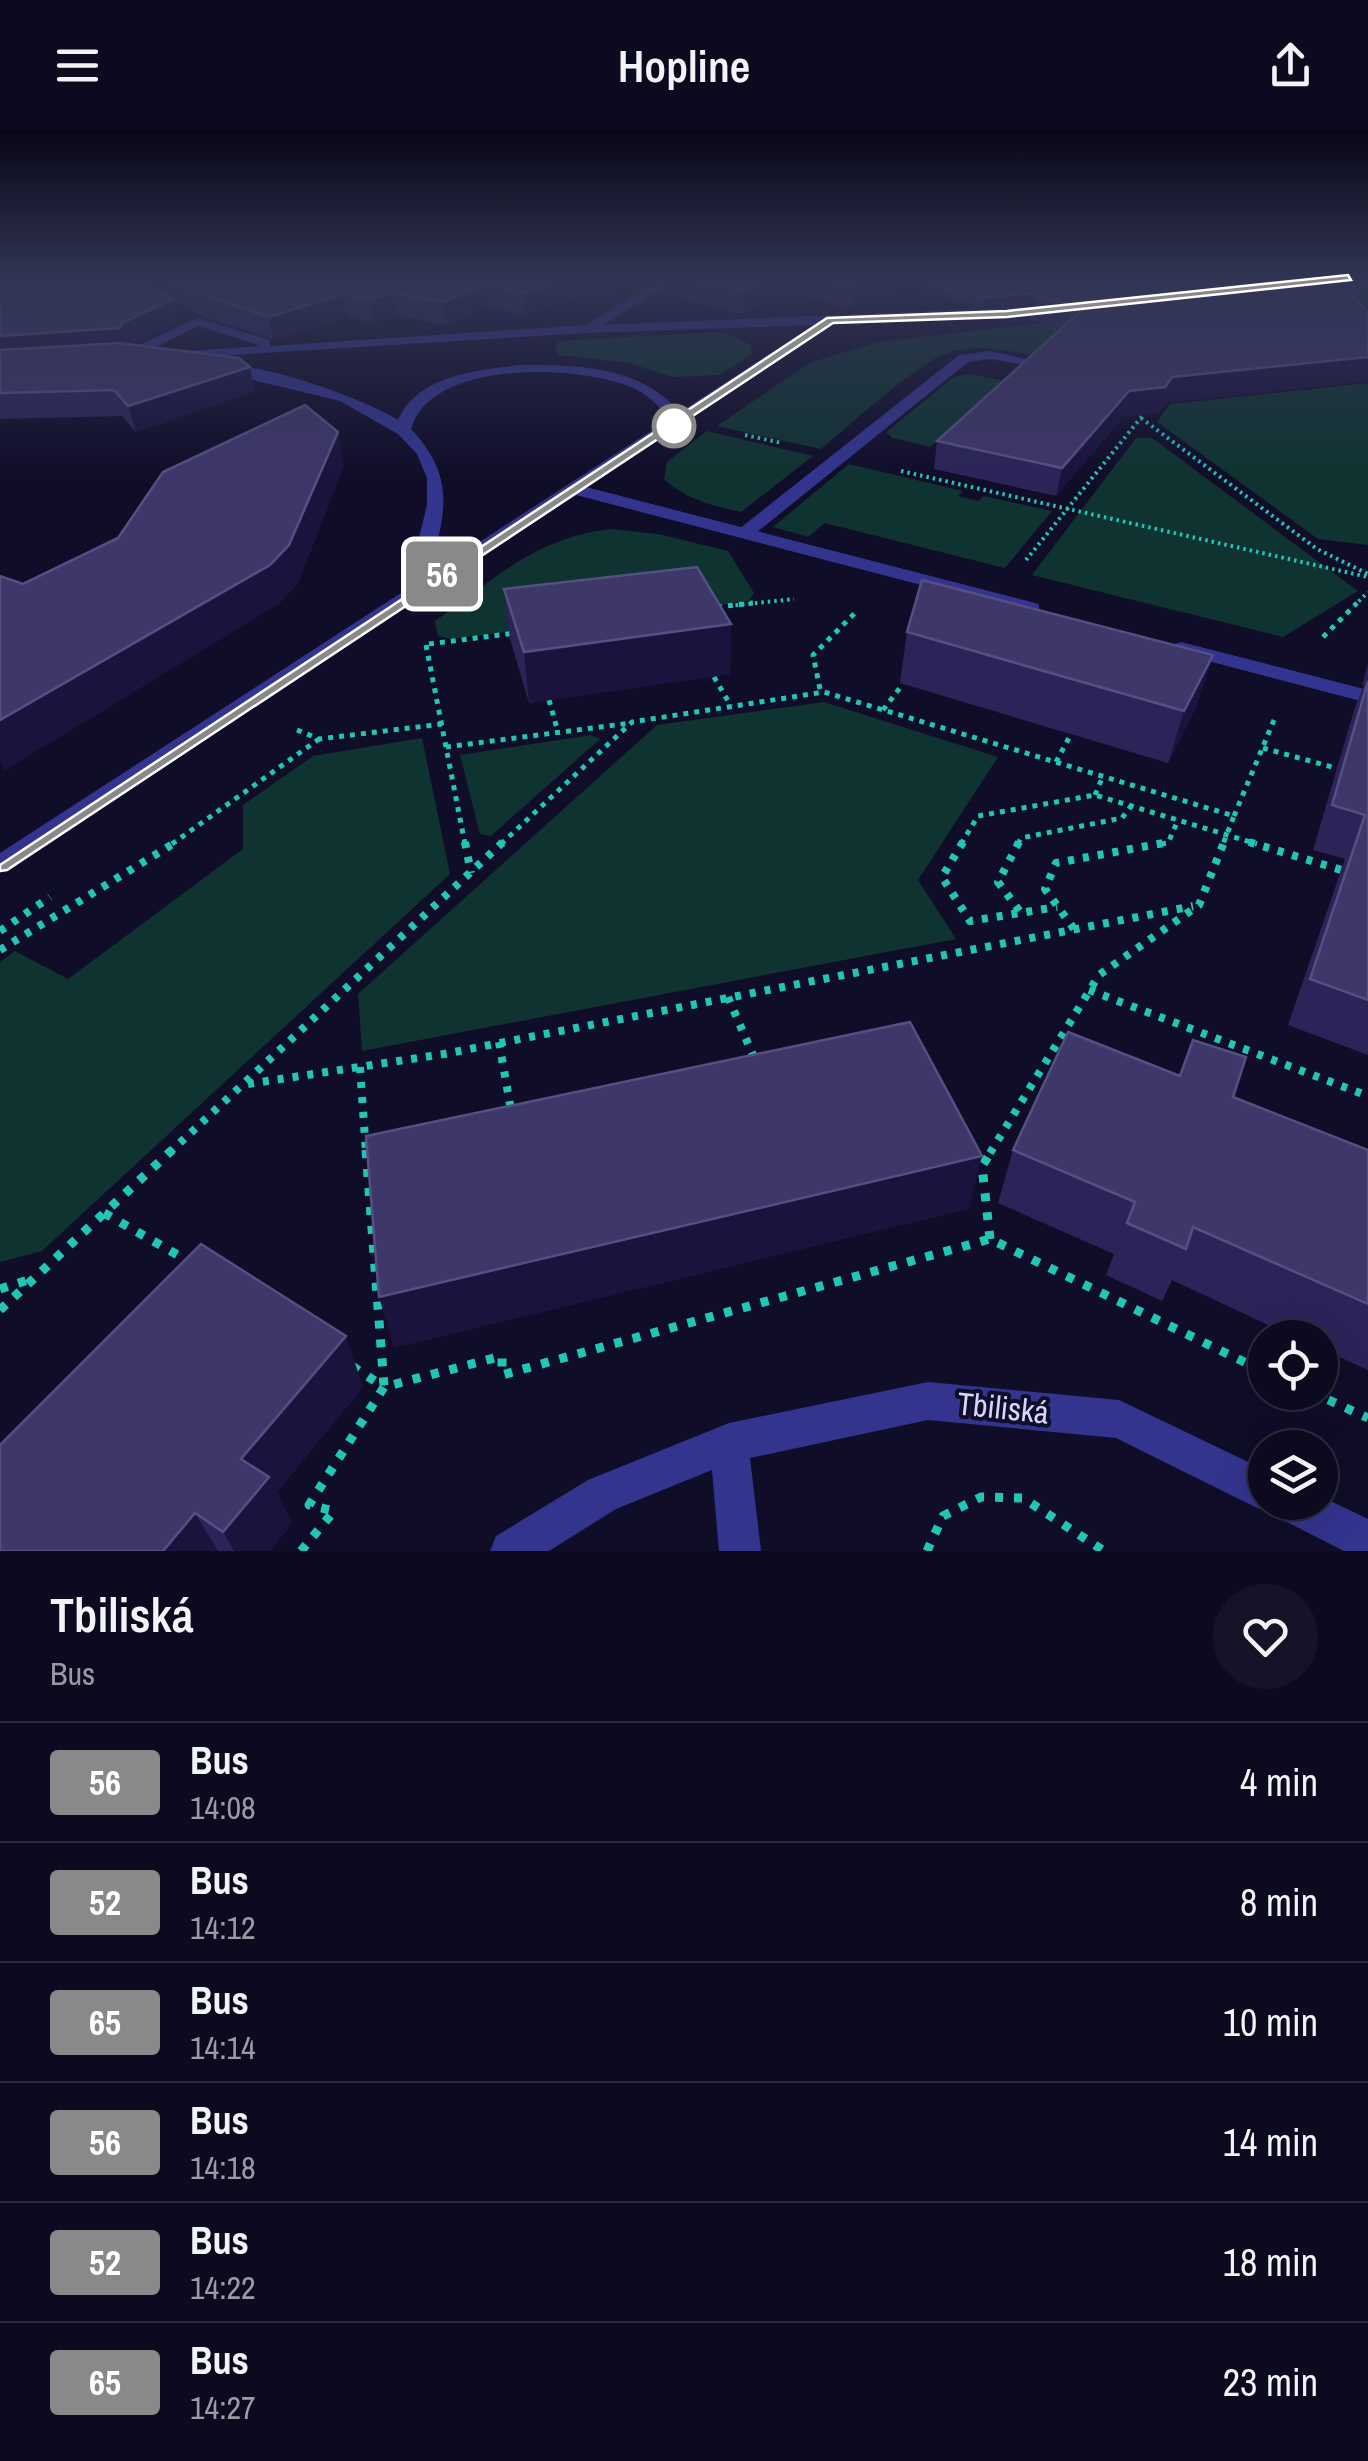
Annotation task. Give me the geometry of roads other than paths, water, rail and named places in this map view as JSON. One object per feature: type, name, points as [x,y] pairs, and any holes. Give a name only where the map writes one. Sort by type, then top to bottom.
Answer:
[{"type":"street","points":[[121,359],[147,344]]},
{"type":"street","points":[[271,344],[280,347]]},
{"type":"street","points":[[104,360],[326,344]]},
{"type":"street","points":[[0,865],[794,344]]},
{"type":"street","points":[[745,533],[964,358],[990,355],[1036,364]]},
{"type":"street","points":[[121,359],[299,383],[336,395],[402,430],[420,448],[436,482],[416,592]]},
{"type":"street","points":[[402,430],[412,407],[462,379],[496,371],[564,368],[614,376],[649,390],[670,409],[666,432]]},
{"type":"street","points":[[577,490],[1048,612]]},
{"type":"street","points":[[1161,642],[1368,697]]},
{"type":"street","name":"Tbiliská","points":[[511,1551],[602,1494],[729,1442],[928,1400],[1118,1419],[1248,1483]]},
{"type":"street","points":[[729,1442],[740,1551]]},
{"type":"street","points":[[1325,1520],[1368,1541]]}]
